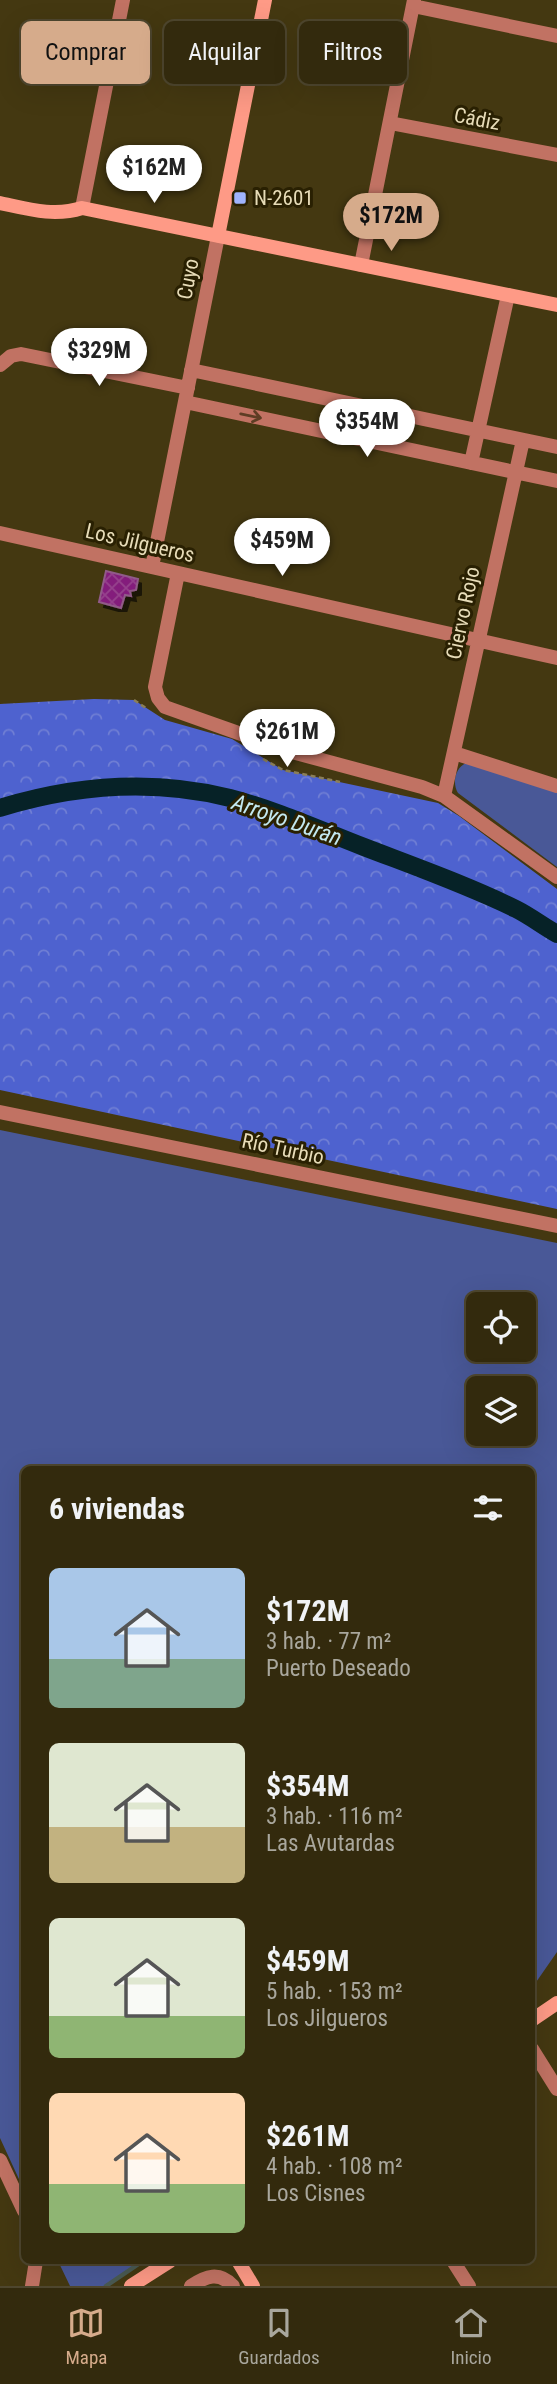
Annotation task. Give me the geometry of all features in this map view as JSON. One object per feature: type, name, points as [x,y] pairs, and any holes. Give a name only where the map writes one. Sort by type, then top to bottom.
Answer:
[{"type":"street","points":[[82,208],[123,0]]},
{"type":"street","name":"Cuyo","points":[[152,567],[265,0]]},
{"type":"street","points":[[361,265],[414,3],[557,36]]},
{"type":"street","name":"Cádiz","points":[[390,123],[557,155]]},
{"type":"street","points":[[0,203],[61,213],[82,208],[557,306]]},
{"type":"street","points":[[471,463],[508,295]]},
{"type":"street","points":[[3,361],[21,354],[471,463],[557,481]]},
{"type":"street","points":[[191,370],[557,447]]},
{"type":"street","name":"Ciervo Rojo","points":[[444,796],[523,440]]},
{"type":"street","name":"Los Jilgueros","points":[[0,533],[557,658]]},
{"type":"street","points":[[178,573],[155,682],[158,698],[166,706],[292,752],[422,787],[444,796],[557,877]]},
{"type":"street","points":[[454,753],[557,786]]},
{"type":"street","name":"Río Turbio","points":[[0,1112],[557,1226]]},
{"type":"street","points":[[535,2018],[552,2006],[557,1995]]},
{"type":"street","points":[[535,2054],[557,2089]]},
{"type":"street","points":[[0,2160],[21,2205]]},
{"type":"street","points":[[33,2286],[36,2264]]},
{"type":"street","points":[[131,2286],[165,2264]]},
{"type":"street","points":[[239,2264],[253,2286]]},
{"type":"street","points":[[455,2264],[470,2286]]},
{"type":"street","points":[[191,2286],[212,2276],[224,2278],[233,2286]]},
{"type":"path","points":[[134,700],[151,712]]},
{"type":"path","points":[[258,755],[283,770],[348,784]]},
{"type":"shaded area","points":[[466,763],[557,791],[557,867],[458,793],[456,776],[459,768]]},
{"type":"shaded area","points":[[0,1130],[557,1243],[557,1952],[535,1984],[535,1466],[21,1466],[21,2184],[0,2138]]},
{"type":"shaded area","points":[[59,2264],[139,2264],[106,2286],[70,2286]]},
{"type":"green space","points":[[94,699],[134,700],[165,720],[232,739],[283,770],[438,803],[557,889],[557,1209],[0,1090],[0,704]]},
{"type":"building","points":[[106,571],[138,579],[136,590],[130,591],[131,596],[125,595],[121,608],[99,602]]},
{"type":"waterway","name":"Arroyo Durán","points":[[0,808],[57,794],[114,787],[172,788],[230,798],[281,814],[460,884],[516,909],[557,934]]},
{"type":"waterway","points":[[106,2286],[139,2264]]},
{"type":"place","name":"N-2601","points":[[240,198]]}]
